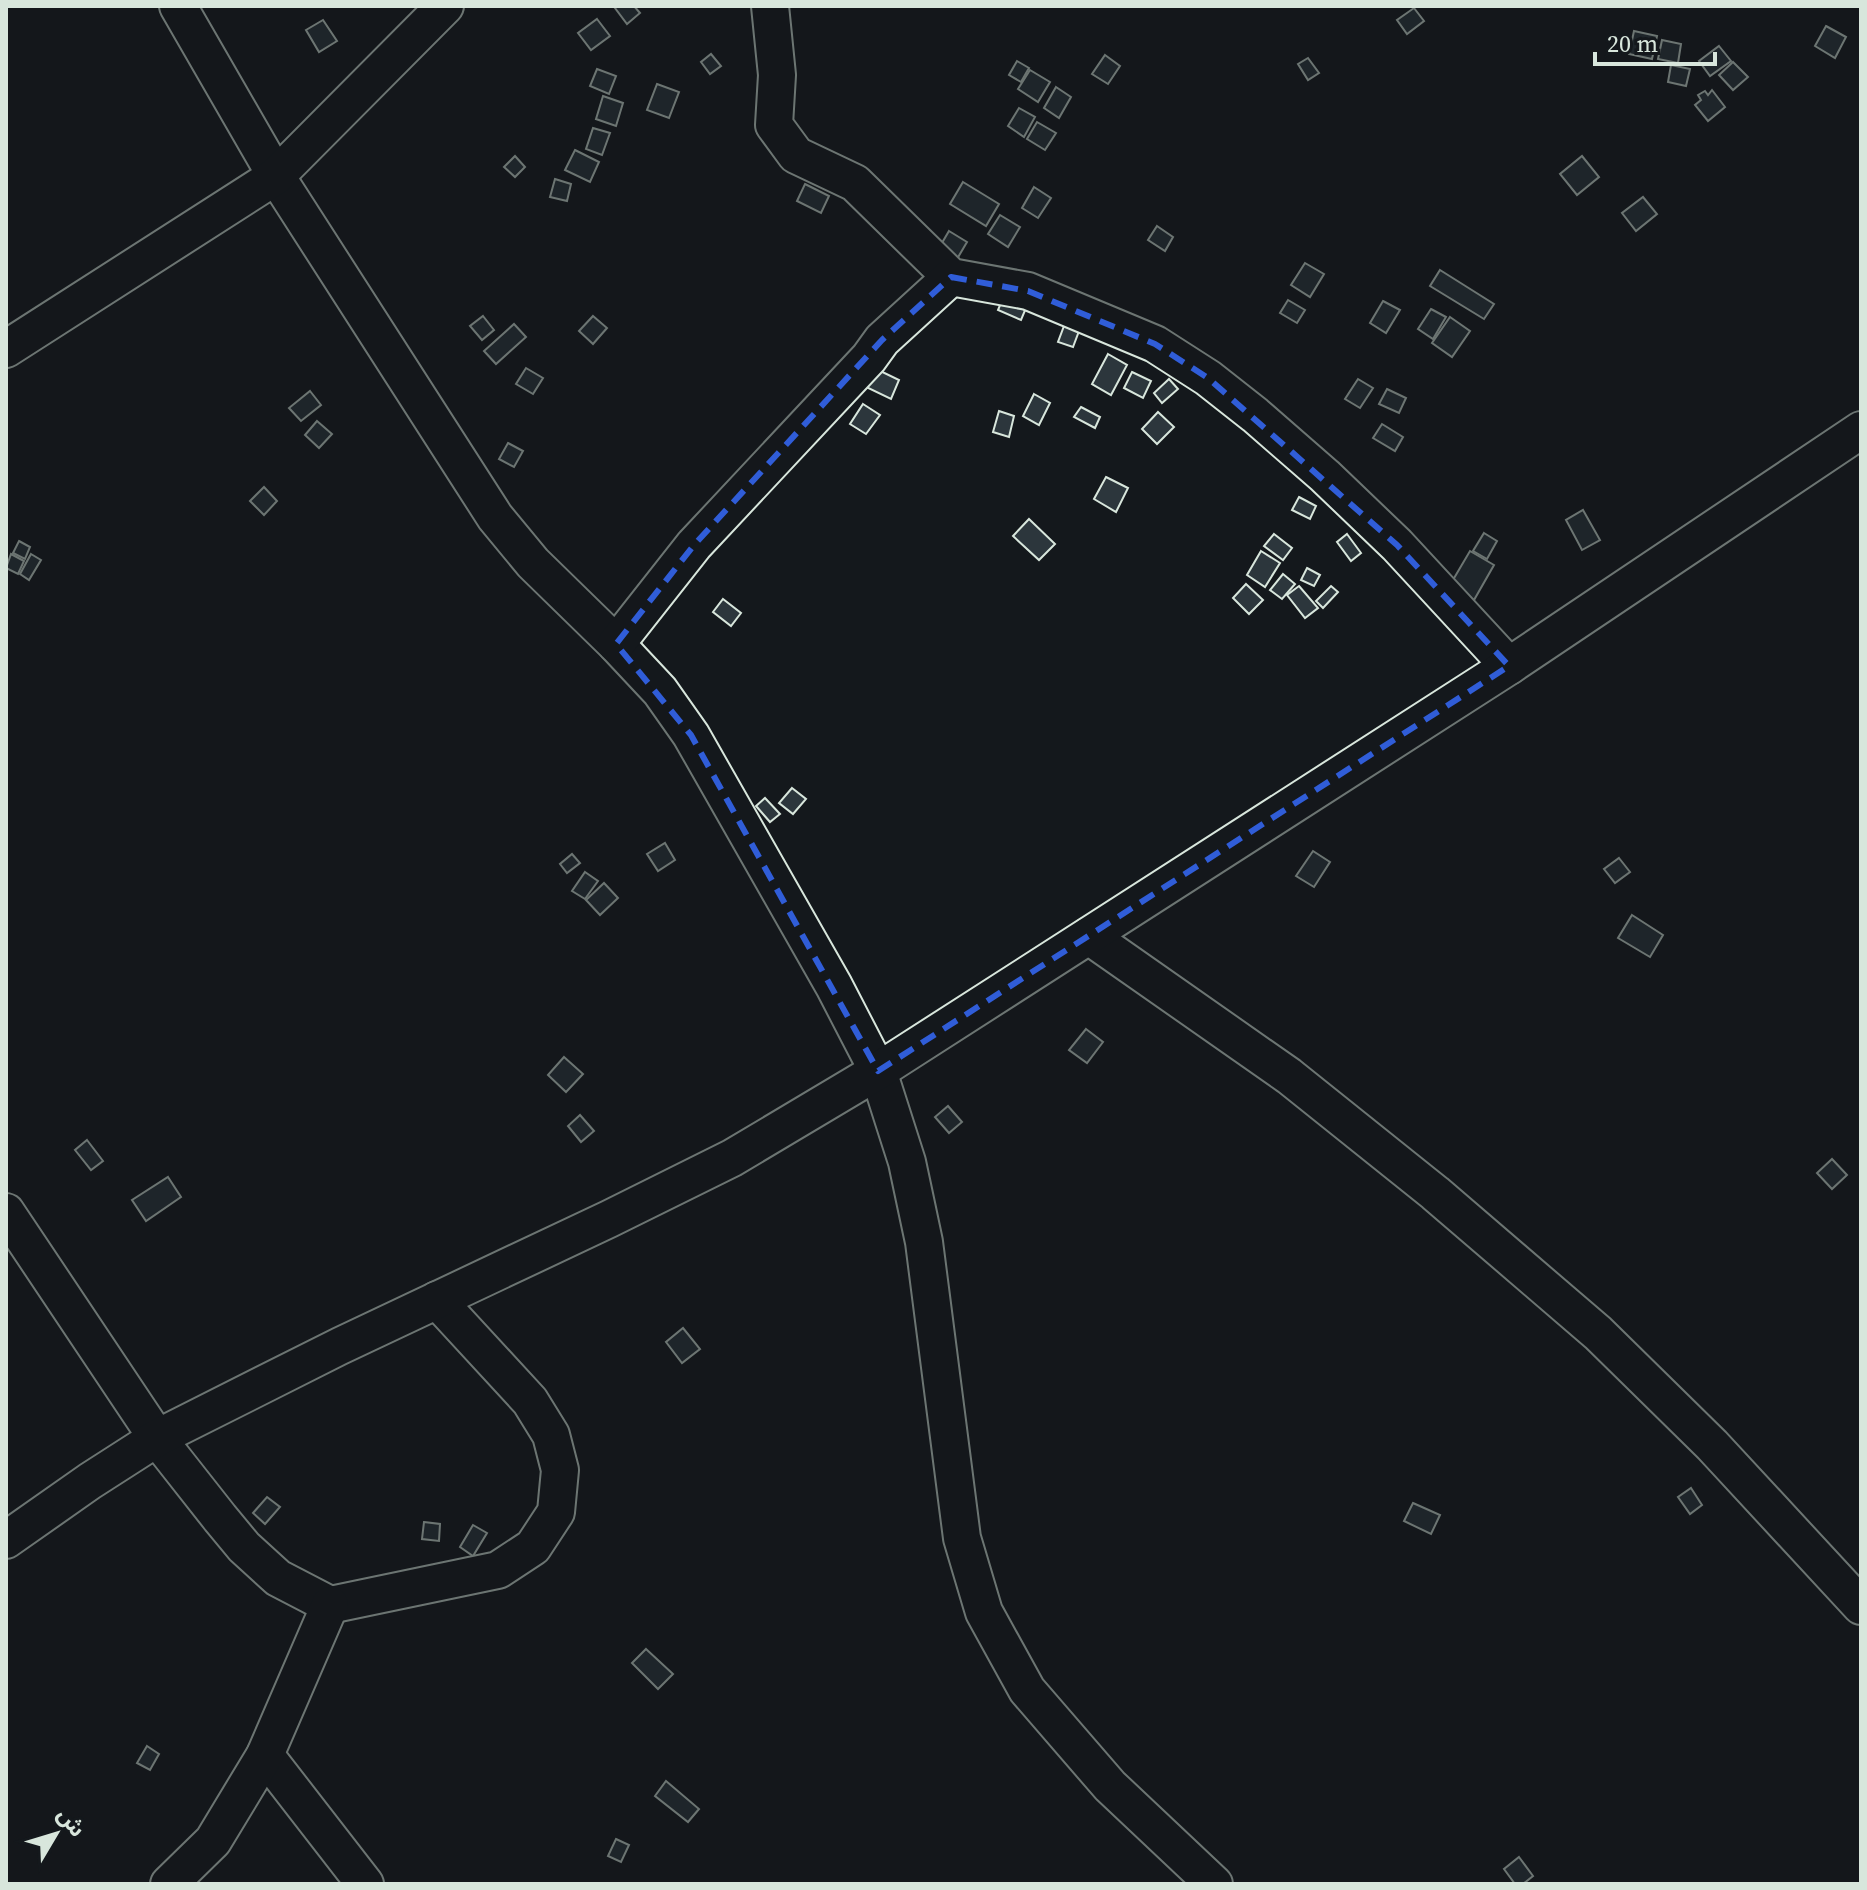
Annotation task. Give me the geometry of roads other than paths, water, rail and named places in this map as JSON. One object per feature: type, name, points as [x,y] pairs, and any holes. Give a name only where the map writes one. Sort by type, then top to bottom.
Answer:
[{"type":"street","points":[[178,6],[276,176],[495,517],[533,563],[660,691],[691,735],[834,986],[878,1071],[907,1162],[924,1242],[962,1538],[984,1612],[1027,1690],[1110,1786],[1214,1884]]},
{"type":"street","points":[[6,349],[276,176],[445,6]]},
{"type":"street","points":[[770,6],[777,75],[774,125],[796,155],[855,183],[951,277],[1028,291],[1155,344],[1208,378],[1255,415],[1387,535],[1509,666]]},
{"type":"street","points":[[616,644],[694,545],[869,358],[882,340],[951,277]]},
{"type":"street","points":[[6,1540],[157,1438],[732,1158],[878,1071],[1509,666],[1861,430]]},
{"type":"street","points":[[1089,936],[1289,1076],[1435,1193],[1598,1333],[1712,1445],[1861,1606]]},
{"type":"street","points":[[6,1212],[157,1438],[244,1547],[278,1578],[330,1605],[498,1570],[533,1547],[556,1512],[560,1470],[551,1435],[530,1401],[437,1300]]},
{"type":"street","points":[[169,1884],[213,1841],[265,1755],[330,1605]]},
{"type":"street","points":[[265,1755],[365,1884]]}]
